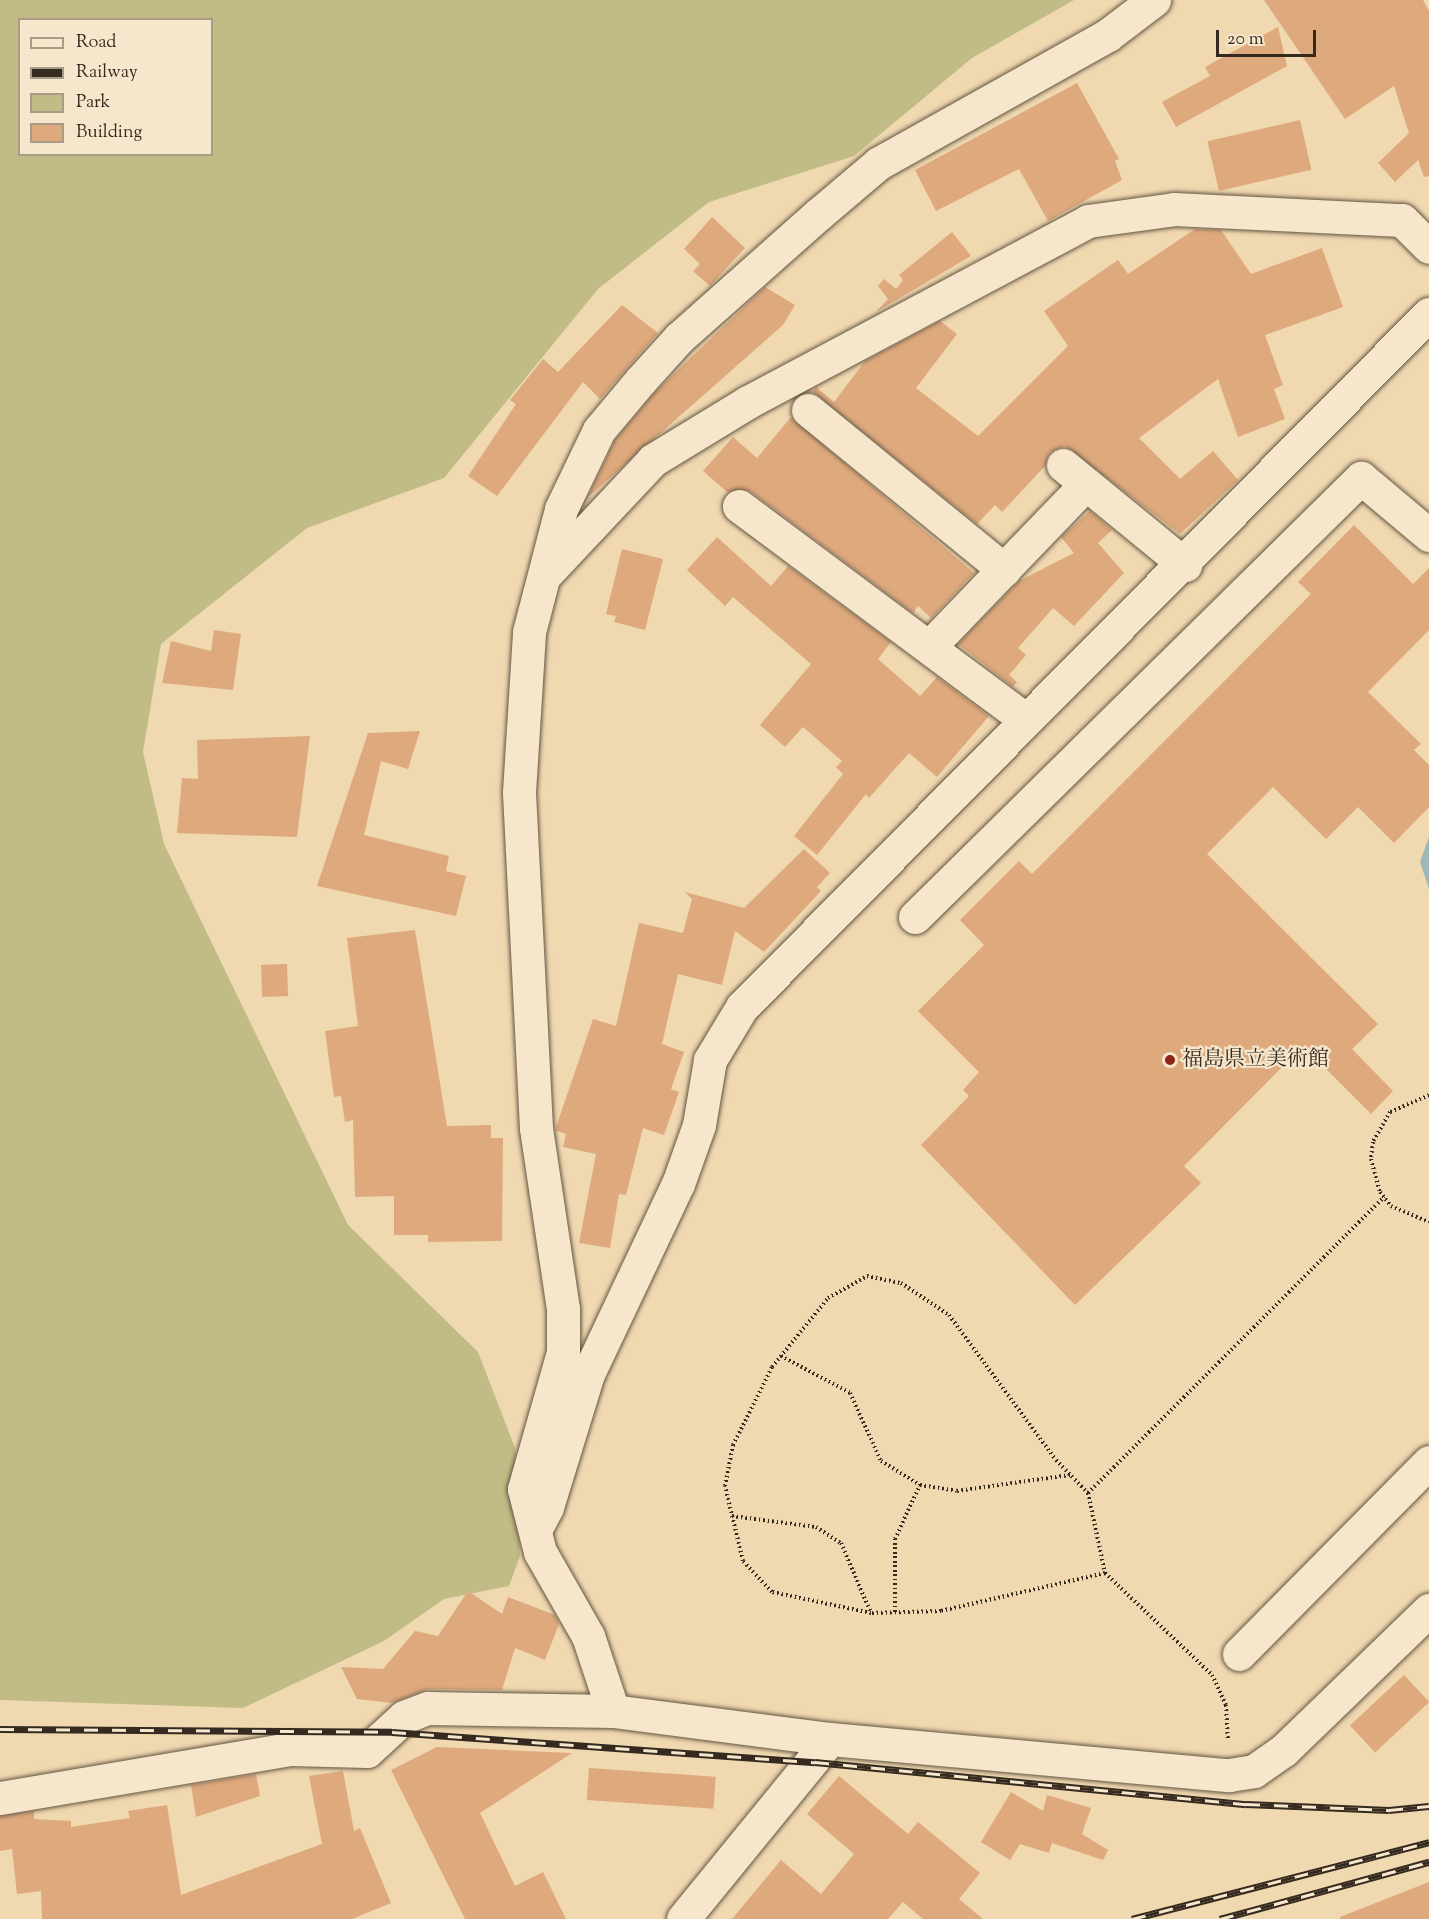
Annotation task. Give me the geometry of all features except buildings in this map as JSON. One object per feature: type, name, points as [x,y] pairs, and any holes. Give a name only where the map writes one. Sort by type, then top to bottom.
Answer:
[{"type":"street","points":[[613,1711],[588,1636],[540,1552],[524,1490],[563,1352],[563,1309],[536,1128],[521,874],[519,792],[529,632],[561,509],[599,430],[679,338],[879,163],[1108,35],[1154,0]]},
{"type":"street","points":[[544,576],[653,460],[748,402],[1088,221],[1174,209],[1401,220],[1429,247]]},
{"type":"street","points":[[535,1530],[547,1507],[588,1374],[678,1184],[699,1125],[710,1060],[742,1007],[1025,719],[1185,565],[1429,314]]},
{"type":"street","points":[[808,410],[1004,570]]},
{"type":"street","points":[[929,648],[1004,570],[1075,475],[1185,565]]},
{"type":"street","points":[[915,917],[1361,478],[1429,535]]},
{"type":"street","points":[[739,506],[1025,719]]},
{"type":"street","points":[[1239,1654],[1429,1462]]},
{"type":"street","points":[[0,1798],[289,1749],[367,1751],[404,1717],[429,1708],[613,1711],[830,1738],[1229,1775],[1254,1771],[1284,1750],[1429,1610]]},
{"type":"street","points":[[683,1919],[830,1738]]},
{"type":"path","points":[[1429,1095],[1406,1101],[1379,1125],[1371,1159],[1384,1197],[1405,1216],[1429,1222]]},
{"type":"path","points":[[1088,1493],[1384,1197]]},
{"type":"path","points":[[1105,1574],[941,1611],[871,1613],[772,1592],[743,1561],[725,1486],[733,1445],[781,1356],[828,1298],[867,1276],[901,1283],[949,1315],[1070,1475],[1088,1493],[1105,1574],[1212,1675],[1226,1705],[1229,1775]]},
{"type":"path","points":[[781,1356],[850,1393],[881,1461],[920,1485],[957,1491],[1070,1475]]},
{"type":"path","points":[[896,1612],[895,1539],[920,1485]]},
{"type":"path","points":[[732,1516],[816,1527],[841,1543],[871,1613]]},
{"type":"green space","points":[[0,0],[1074,0],[972,58],[854,156],[709,202],[598,289],[444,478],[307,528],[161,644],[143,752],[164,844],[348,1225],[478,1352],[515,1448],[520,1556],[509,1586],[444,1599],[384,1641],[243,1708],[0,1700]]},
{"type":"water","points":[[1429,837],[1429,889],[1420,862]]},
{"type":"railway","points":[[0,1729],[392,1732],[815,1762],[1246,1804],[1389,1810],[1429,1806]]},
{"type":"railway","points":[[1132,1919],[1429,1842]]},
{"type":"railway","points":[[1220,1919],[1429,1862]]},
{"type":"place","name":"福島県立美術館","points":[[1170,1060]]}]
